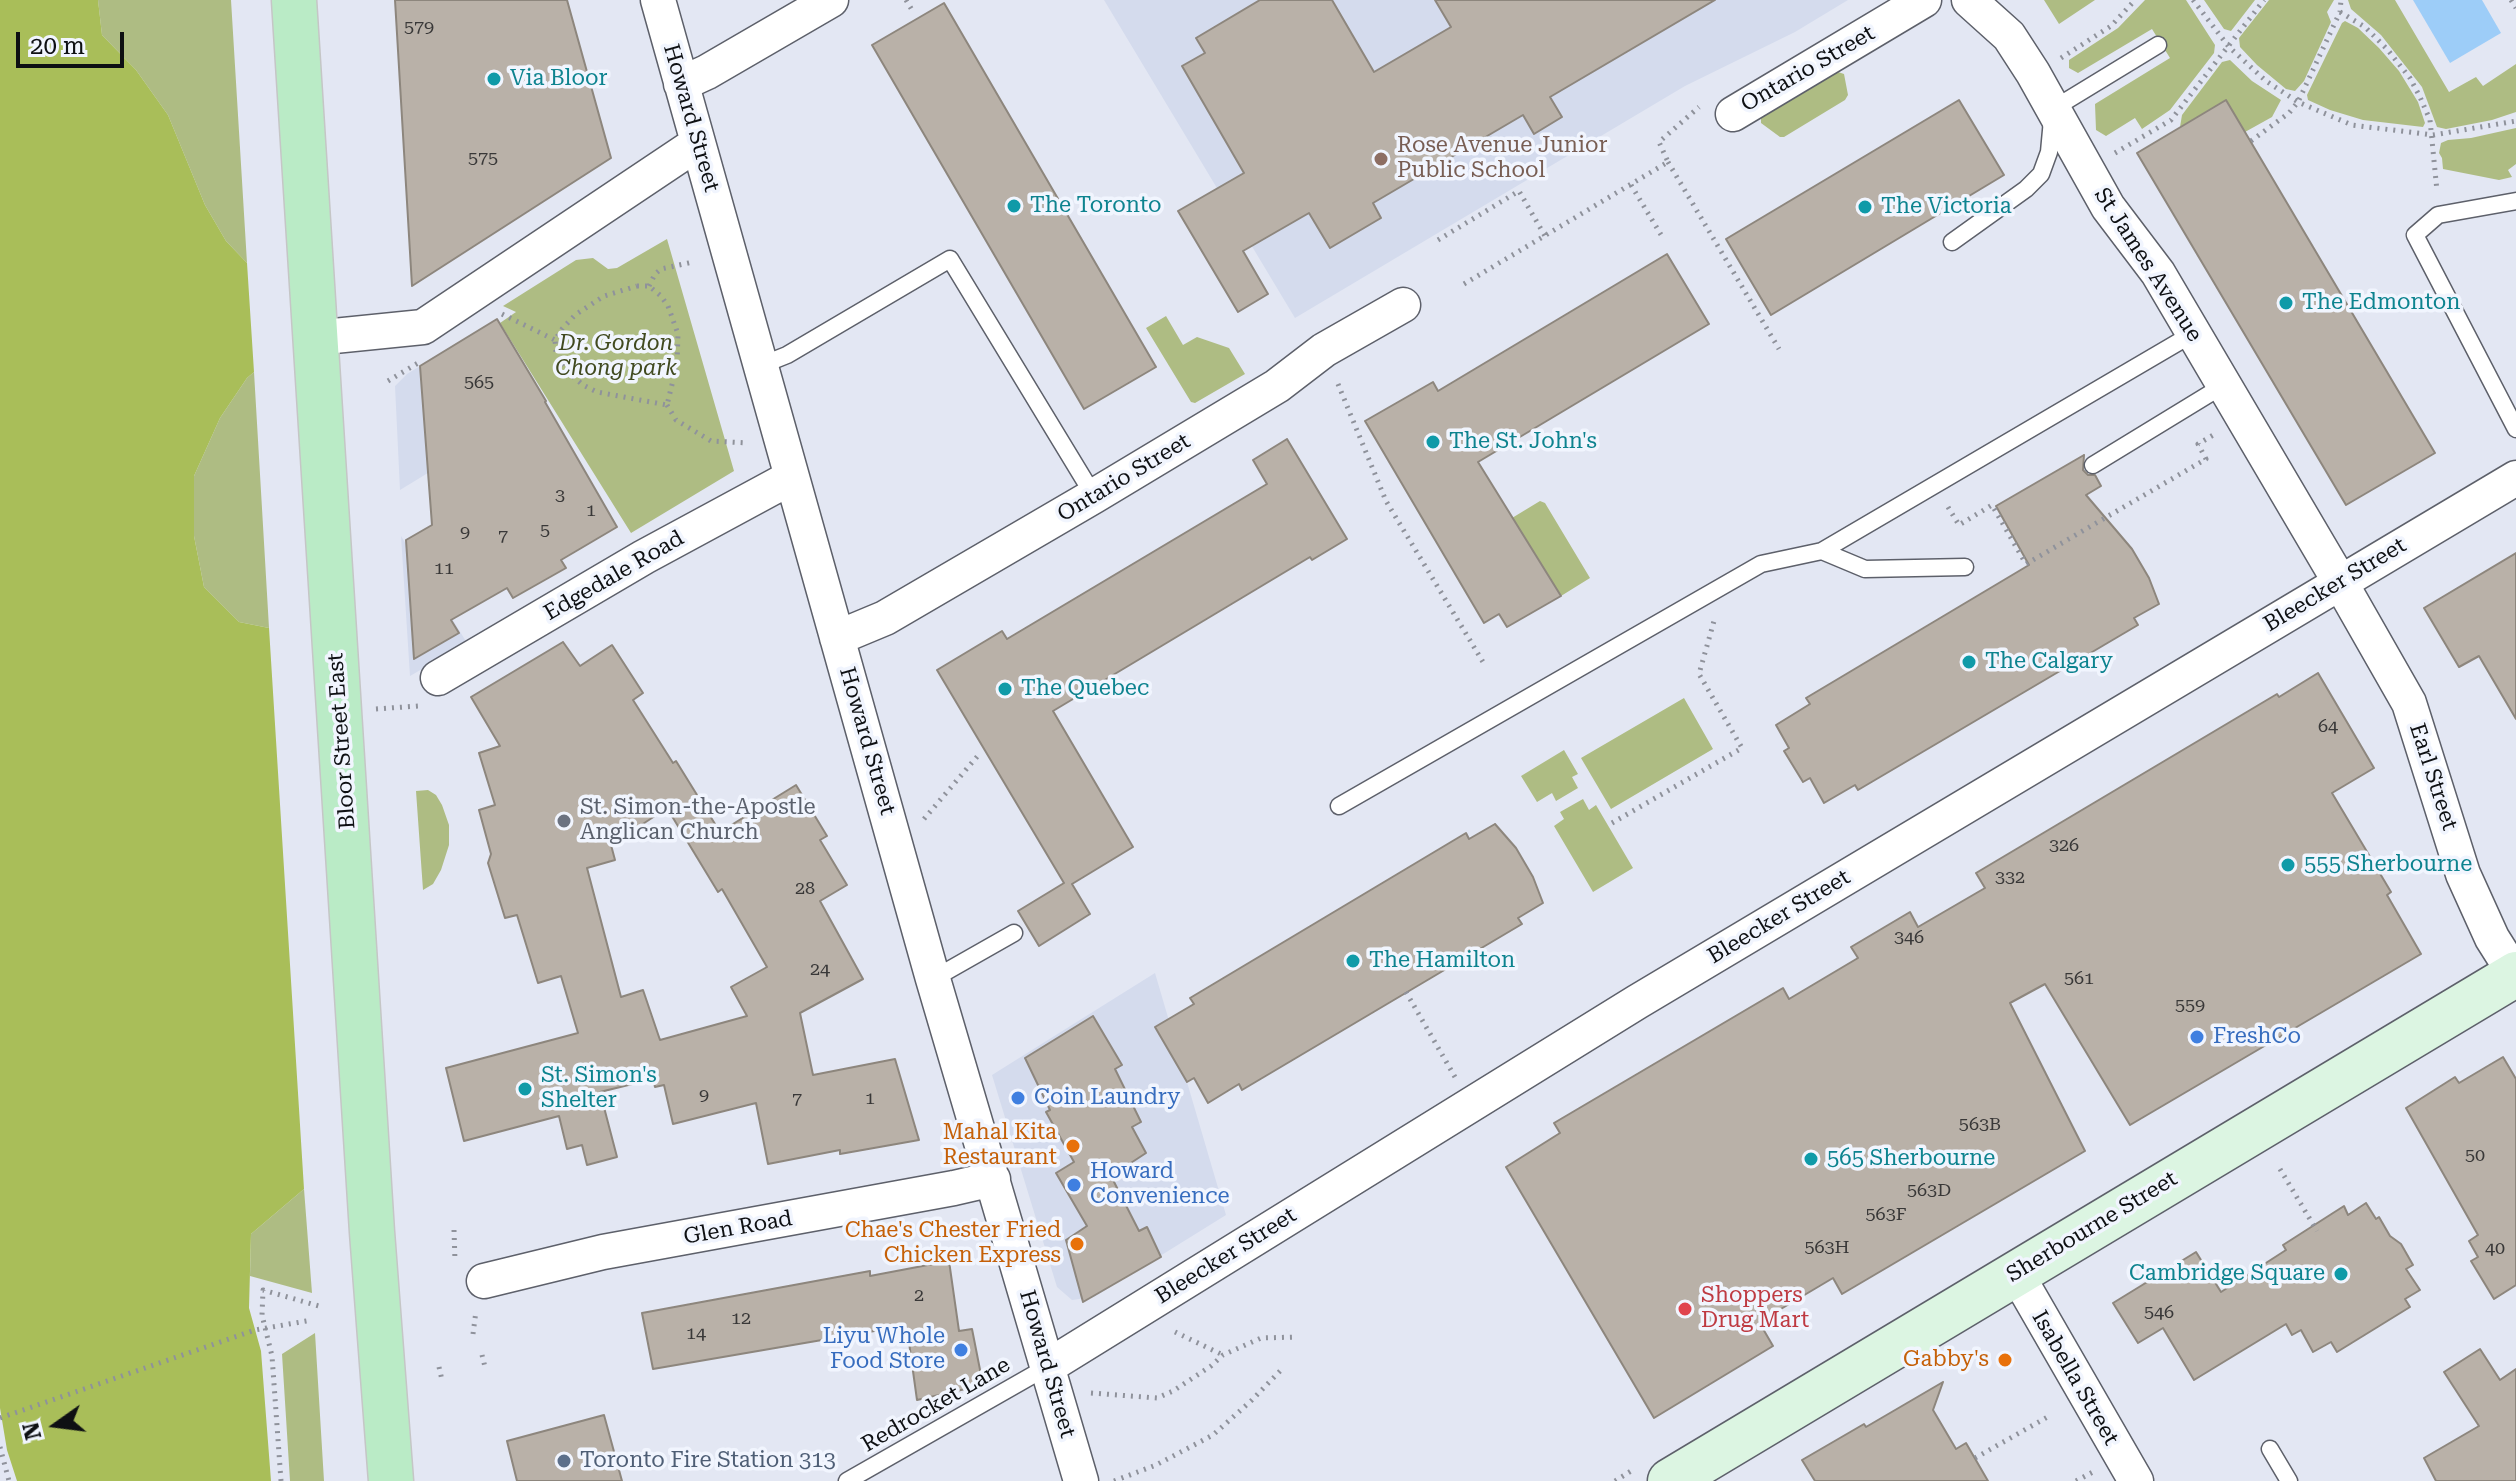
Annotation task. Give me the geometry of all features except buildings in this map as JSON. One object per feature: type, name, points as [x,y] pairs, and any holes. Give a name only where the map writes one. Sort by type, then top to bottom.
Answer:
[{"type":"main road","name":"Bloor Street East","points":[[294,0],[391,1481]]},
{"type":"street","name":"Howard Street","points":[[658,0],[933,979],[1081,1481]]},
{"type":"street","points":[[681,84],[831,0]]},
{"type":"street","name":"Ontario Street","points":[[1716,110],[1924,0]]},
{"type":"street","name":"St James Avenue","points":[[1969,0],[2009,36],[2033,73],[2108,207],[2158,273],[2340,582]]},
{"type":"street","points":[[314,338],[423,327],[698,143]]},
{"type":"street","name":"Ontario Street","points":[[837,638],[885,618],[1094,496],[1277,386],[1324,350],[1403,305]]},
{"type":"street","name":"Edgedale Road","points":[[438,678],[644,557],[792,477]]},
{"type":"street","name":"Bleecker Street","points":[[1047,1367],[1637,1002],[2516,478]]},
{"type":"street","name":"Earl Street","points":[[2340,582],[2409,703],[2463,874],[2492,938],[2516,975]]},
{"type":"street","name":"Sherbourne Street","points":[[1670,1481],[2516,975]]},
{"type":"street","name":"Glen Road","points":[[472,1285],[603,1252],[993,1179]]},
{"type":"street","name":"Isabella Street","points":[[2016,1273],[2136,1481]]},
{"type":"lane","points":[[1952,242],[2026,189],[2041,174],[2049,152],[2053,109],[2158,45]]},
{"type":"lane","points":[[2516,201],[2438,215],[2415,235],[2516,429]]},
{"type":"lane","points":[[762,365],[787,355],[950,259],[1094,496]]},
{"type":"lane","points":[[1339,806],[1761,564],[1822,551],[2194,333]]},
{"type":"lane","points":[[2093,465],[2224,385]]},
{"type":"lane","points":[[1822,551],[1865,569],[1965,567]]},
{"type":"lane","points":[[933,979],[1014,933]]},
{"type":"lane","name":"Redrocket Lane","points":[[847,1481],[1047,1367]]},
{"type":"lane","points":[[2270,1449],[2289,1481]]},
{"type":"path","points":[[906,0],[912,10]]},
{"type":"path","points":[[2033,73],[2111,26],[2135,0]]},
{"type":"path","points":[[2193,0],[2229,47],[2266,81],[2298,102],[2352,125],[2433,135],[2516,121]]},
{"type":"path","points":[[2110,155],[2171,120],[2264,0]]},
{"type":"path","points":[[2251,141],[2289,113],[2298,102],[2340,12],[2341,0]]},
{"type":"path","points":[[2511,0],[2516,8]]},
{"type":"path","points":[[2340,12],[2365,27],[2410,78],[2430,120],[2438,215]]},
{"type":"path","points":[[1716,110],[1659,142],[1779,349]]},
{"type":"path","points":[[1464,284],[1668,162]]},
{"type":"path","points":[[1631,185],[1663,238]]},
{"type":"path","points":[[1438,240],[1519,191],[1545,236]]},
{"type":"path","points":[[649,286],[661,269],[693,262]]},
{"type":"path","points":[[667,405],[677,364],[678,334],[668,306],[649,286],[637,286],[604,296],[588,305],[562,329],[555,340],[556,352],[569,373],[590,389],[667,405],[676,420],[711,441],[748,443]]},
{"type":"path","points":[[1336,379],[1386,501],[1483,662]]},
{"type":"path","points":[[1935,485],[1959,525],[1992,505],[2026,564],[2206,459],[2198,444],[2243,417]]},
{"type":"path","points":[[1612,823],[1742,748],[1699,674],[1725,585]]},
{"type":"path","points":[[916,829],[981,752]]},
{"type":"path","points":[[1406,992],[1457,1081]]},
{"type":"path","points":[[2280,1169],[2317,1231]]},
{"type":"path","points":[[454,1230],[472,1285],[473,1334]]},
{"type":"path","points":[[281,1481],[272,1356],[262,1315],[263,1290],[319,1306]]},
{"type":"path","points":[[0,1418],[255,1330],[312,1320]]},
{"type":"path","points":[[1175,1332],[1223,1355]]},
{"type":"path","points":[[1090,1393],[1157,1398],[1186,1383],[1223,1355],[1261,1338],[1297,1337]]},
{"type":"path","points":[[482,1355],[485,1367]]},
{"type":"path","points":[[439,1367],[442,1380]]},
{"type":"path","points":[[1113,1481],[1156,1465],[1213,1435],[1284,1367]]},
{"type":"path","points":[[1975,1458],[2051,1415]]},
{"type":"path","points":[[0,1447],[9,1481]]},
{"type":"path","points":[[2076,1481],[2085,1476]]},
{"type":"shaded area","name":"Rose Avenue Junior Public School","points":[[1104,0],[1848,0],[1795,32],[1685,86],[1295,318]]},
{"type":"shaded area","points":[[497,319],[546,401],[400,490],[395,386],[407,374]]},
{"type":"shaded area","points":[[401,536],[467,643],[410,676]]},
{"type":"shaded area","points":[[1155,973],[1226,1215],[1094,1297],[1072,1300],[1057,1287],[992,1075]]},
{"type":"green space","points":[[0,0],[98,0],[102,35],[136,70],[168,115],[205,205],[226,241],[247,263],[254,372],[220,418],[194,476],[194,536],[204,587],[239,622],[269,628],[304,1189],[251,1234],[249,1308],[261,1351],[271,1481],[17,1481],[7,1450],[0,1408]]},
{"type":"green space","points":[[98,0],[231,0],[247,263],[226,241],[205,205],[168,115],[136,70],[102,35]]},
{"type":"green space","points":[[2044,0],[2095,0],[2059,24]]},
{"type":"green space","points":[[2145,0],[2186,0],[2215,45],[2214,53],[2170,110],[2142,129],[2135,118],[2106,136],[2096,130],[2095,104],[2170,58],[2152,29],[2078,73],[2069,68],[2069,60],[2118,28]]},
{"type":"green space","points":[[2204,0],[2255,0],[2231,31],[2224,29]]},
{"type":"green space","points":[[2269,0],[2334,0],[2327,12],[2331,22],[2304,81],[2295,91],[2286,89],[2240,47],[2239,38]]},
{"type":"green space","points":[[2348,0],[2395,0],[2449,92],[2476,77],[2483,86],[2516,64],[2516,112],[2446,129],[2437,127],[2422,87],[2381,35],[2351,9]]},
{"type":"green space","points":[[2345,21],[2358,28],[2399,71],[2418,102],[2425,123],[2423,127],[2363,120],[2308,100],[2307,95]]},
{"type":"green space","points":[[2230,60],[2252,81],[2281,100],[2272,117],[2245,132],[2226,100],[2180,127],[2182,115],[2222,62]]},
{"type":"green space","points":[[1835,71],[1844,74],[1848,95],[1845,100],[1784,137],[1761,123],[1761,117]]},
{"type":"green space","points":[[2516,128],[2516,164],[2508,170],[2512,177],[2499,180],[2443,169],[2439,153],[2441,143]]},
{"type":"green space","name":"Dr. Gordon Chong park","points":[[667,239],[734,471],[631,533],[500,323],[516,312],[503,306],[576,260],[593,258],[608,269],[617,268]]},
{"type":"green space","points":[[1166,316],[1183,345],[1197,337],[1229,348],[1245,374],[1195,403],[1191,402],[1146,328]]},
{"type":"green space","points":[[254,372],[269,628],[239,622],[204,587],[194,536],[194,476],[220,418]]},
{"type":"green space","points":[[1540,501],[1545,503],[1590,578],[1561,596],[1512,518]]},
{"type":"green space","points":[[1684,698],[1713,749],[1611,809],[1581,758]]},
{"type":"green space","points":[[1564,750],[1578,774],[1572,777],[1578,788],[1556,801],[1552,793],[1537,802],[1521,776]]},
{"type":"green space","points":[[428,790],[436,795],[442,805],[449,825],[449,845],[433,884],[423,890],[416,791]]},
{"type":"green space","points":[[1583,799],[1589,810],[1596,805],[1633,868],[1593,892],[1554,826],[1564,819],[1560,812]]},
{"type":"green space","points":[[304,1189],[312,1293],[250,1276],[251,1234]]},
{"type":"green space","points":[[315,1333],[324,1481],[290,1481],[282,1354]]},
{"type":"water","points":[[2413,0],[2482,0],[2501,33],[2450,63]]},
{"type":"place","name":"Via Bloor","points":[[494,79]]},
{"type":"place","name":"Rose Avenue Junior Public School","points":[[1381,159]]},
{"type":"place","name":"The Toronto","points":[[1014,206]]},
{"type":"place","name":"The Victoria","points":[[1865,207]]},
{"type":"place","name":"The Edmonton","points":[[2286,303]]},
{"type":"place","name":"The St. John's","points":[[1433,442]]},
{"type":"place","name":"The Calgary","points":[[1969,662]]},
{"type":"place","name":"The Quebec","points":[[1005,689]]},
{"type":"place","name":"St. Simon-the-Apostle Anglican Church","points":[[564,821]]},
{"type":"place","name":"555 Sherbourne","points":[[2288,865]]},
{"type":"place","name":"The Hamilton","points":[[1353,961]]},
{"type":"place","name":"FreshCo","points":[[2197,1037]]},
{"type":"place","name":"St. Simon's Shelter","points":[[525,1089]]},
{"type":"place","name":"Coin Laundry","points":[[1018,1098]]},
{"type":"place","name":"Mahal Kita Restaurant","points":[[1073,1146]]},
{"type":"place","name":"565 Sherbourne","points":[[1811,1159]]},
{"type":"place","name":"Howard Convenience","points":[[1074,1185]]},
{"type":"place","name":"Chae's Chester Fried Chicken Express","points":[[1077,1244]]},
{"type":"place","name":"Cambridge Square","points":[[2341,1274]]},
{"type":"place","name":"Shoppers Drug Mart","points":[[1685,1309]]},
{"type":"place","name":"Liyu Whole Food Store","points":[[961,1350]]},
{"type":"place","name":"Gabby's","points":[[2005,1360]]},
{"type":"place","name":"Toronto Fire Station 313","points":[[564,1461]]}]
